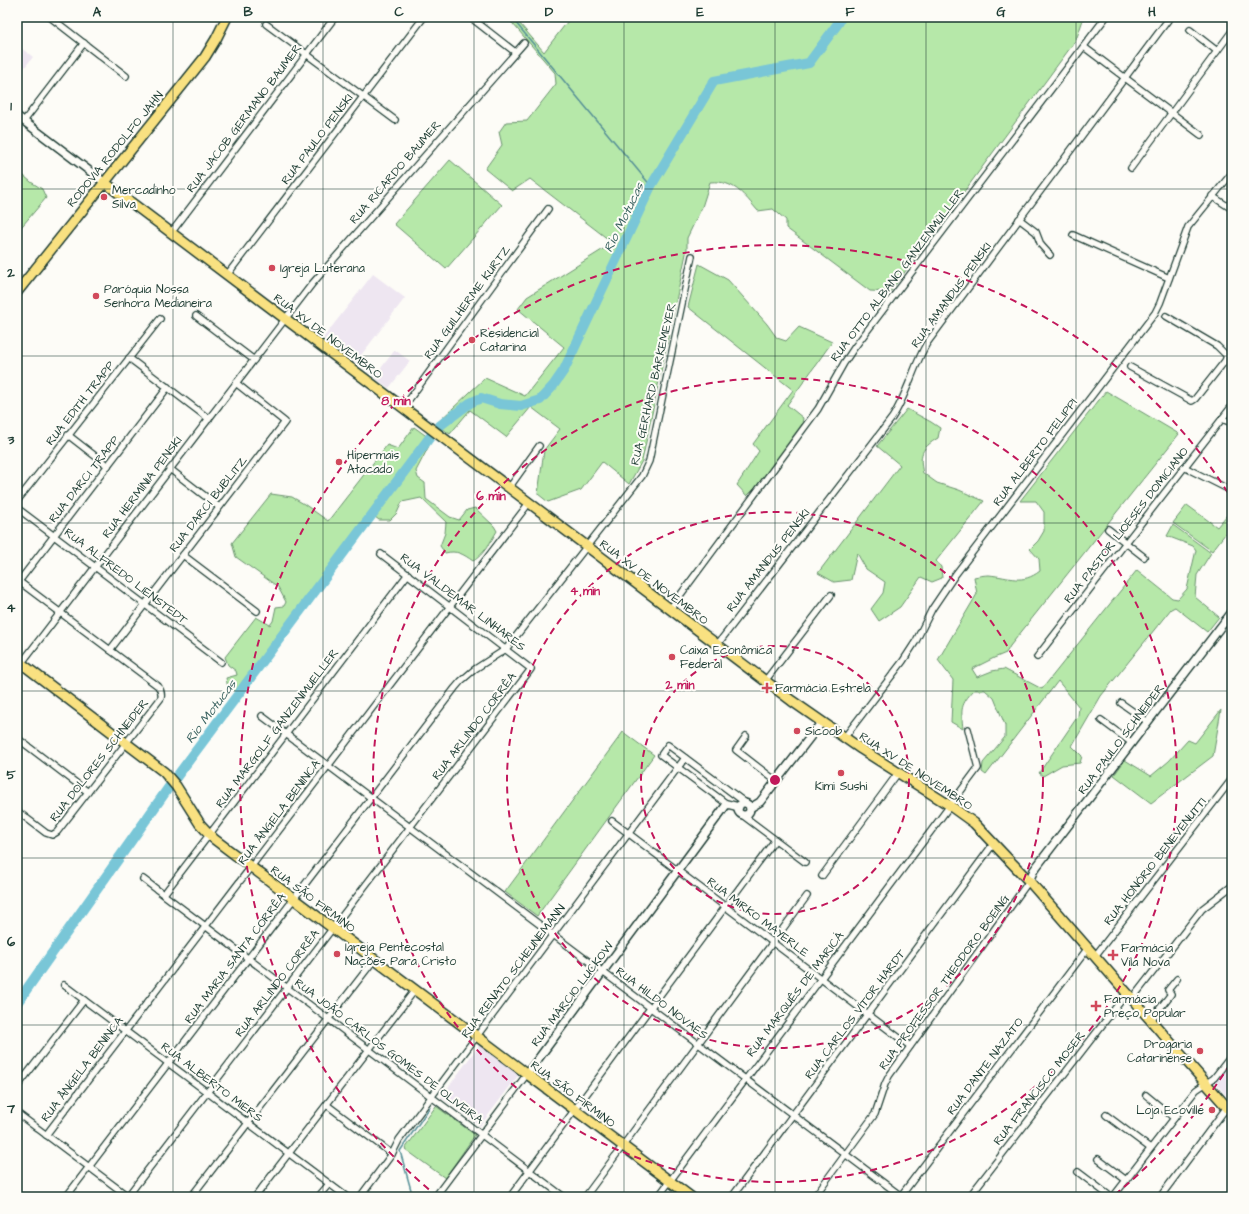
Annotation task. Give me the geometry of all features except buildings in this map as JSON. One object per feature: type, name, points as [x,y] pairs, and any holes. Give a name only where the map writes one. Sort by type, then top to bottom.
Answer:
[{"type":"main road","name":"RODOVIA RODOLFO JAHN","points":[[17,292],[205,57],[227,17]]},
{"type":"main road","name":"RUA XV DE NOVEMBRO","points":[[104,182],[822,723],[968,818],[1029,881],[1230,1110]]},
{"type":"main road","name":"RUA SÃO FIRMINO","points":[[18,664],[126,743],[169,777],[209,835],[691,1197]]},
{"type":"street","points":[[50,17],[126,76]]},
{"type":"street","name":"RUA JACOB GERMANO BAUMER","points":[[171,233],[335,17]]},
{"type":"street","name":"RUA PAULO PENSKI","points":[[227,275],[424,17]]},
{"type":"street","points":[[470,17],[515,52]]},
{"type":"street","name":"RUA OTTO ALBANO GANZENMÜLLER","points":[[670,609],[818,409],[854,348],[1106,17]]},
{"type":"street","name":"RUA AMANDUS PENSKI","points":[[717,645],[892,418],[903,398],[920,355],[927,343],[1168,20]]},
{"type":"street","points":[[266,24],[395,120]]},
{"type":"street","points":[[1190,30],[1217,51]]},
{"type":"street","points":[[1132,168],[1232,31]]},
{"type":"street","points":[[24,121],[84,43]]},
{"type":"street","name":"RUA RICARDO BAUMER","points":[[285,319],[323,271],[524,43]]},
{"type":"street","points":[[1084,47],[1201,136]]},
{"type":"street","name":"RUA XV DE NOVEMBRO","points":[[17,116],[104,182]]},
{"type":"street","name":"RUA ALBERTO FELIPPI","points":[[844,738],[904,661],[932,609],[955,575],[1155,313],[1188,227],[1232,173]]},
{"type":"street","points":[[1212,196],[1232,209]]},
{"type":"street","name":"RUA GUILHERME KURTZ","points":[[403,408],[548,209]]},
{"type":"street","points":[[1019,219],[1036,232],[1041,245],[1050,255]]},
{"type":"street","points":[[1073,235],[1169,278]]},
{"type":"street","name":"RUA GERHARD BARKEMEYER","points":[[506,649],[642,476],[647,467],[692,256]]},
{"type":"street","points":[[196,316],[254,360]]},
{"type":"street","points":[[1130,367],[1192,401],[1230,356],[1217,346],[1166,316]]},
{"type":"street","name":"RUA EDITH TRAPP","points":[[17,501],[160,319]]},
{"type":"street","name":"RUA HERMÍNIA PENSKI","points":[[18,664],[60,613],[285,319]]},
{"type":"street","points":[[129,358],[209,419]]},
{"type":"street","name":"RUA DARCI BUBLITZ","points":[[110,650],[285,422],[236,383]]},
{"type":"street","name":"RUA DARCI TRAPP","points":[[18,582],[168,388]]},
{"type":"street","name":"RUA PASTOR LIOESES DOMICIANO","points":[[1038,657],[1232,406]]},
{"type":"street","points":[[1222,419],[1232,423]]},
{"type":"street","points":[[68,435],[108,466]]},
{"type":"street","points":[[509,488],[539,446]]},
{"type":"street","points":[[1184,467],[1232,491]]},
{"type":"street","points":[[170,469],[219,507]]},
{"type":"street","name":"RUA ÂNGELA BENINCA","points":[[46,1135],[529,503]]},
{"type":"street","name":"RUA ALFREDO LIENSTEDT","points":[[17,508],[221,662]]},
{"type":"street","points":[[1108,529],[1144,557]]},
{"type":"street","name":"RUA VALDEMAR LINHARES","points":[[381,554],[531,669]]},
{"type":"street","points":[[183,555],[257,612]]},
{"type":"street","name":"RUA MARGOLF GANZENMUELLER","points":[[164,894],[408,574]]},
{"type":"street","name":"RUA DOLORES SCHNEIDER","points":[[17,811],[46,833],[52,835],[55,834],[161,698],[162,692],[158,686],[18,582]]},
{"type":"street","points":[[765,681],[831,595]]},
{"type":"street","name":"RUA PAULO SCHNEIDER","points":[[1029,881],[1034,870],[1232,612]]},
{"type":"street","points":[[1225,621],[1232,626]]},
{"type":"street","name":"RUA MARIA SANTA CORRÊA","points":[[66,1197],[461,681],[475,669],[506,649]]},
{"type":"street","name":"RUA ARLINDO CORRÊA","points":[[128,1197],[531,669]]},
{"type":"street","points":[[1121,703],[1148,722]]},
{"type":"street","name":"RUA HILDO NOVAES","points":[[262,716],[901,1196]]},
{"type":"street","points":[[1101,720],[1132,743]]},
{"type":"street","points":[[741,814],[744,816],[750,812],[749,806],[668,746],[664,750],[661,755],[727,804],[739,807],[742,804],[749,806],[760,802],[822,723]]},
{"type":"street","name":"RUA MARQUÊS DE MARICÁ","points":[[658,1197],[978,768],[968,730]]},
{"type":"street","points":[[746,736],[736,750],[776,781]]},
{"type":"street","points":[[17,738],[88,792]]},
{"type":"street","name":"RUA RENATO SCHEUNEMANN","points":[[360,1197],[392,1154],[395,1146],[685,758]]},
{"type":"street","points":[[822,876],[898,773]]},
{"type":"street","name":"RUA HONÓRIO BENEVENUTTI","points":[[1095,956],[1232,779]]},
{"type":"street","name":"RUA MÁRCIO LUCKOW","points":[[435,1197],[727,804]]},
{"type":"street","points":[[739,807],[738,811],[741,814],[805,862]]},
{"type":"street","name":"RUA MIRKO MAYERLE","points":[[612,821],[910,1046]]},
{"type":"street","points":[[510,1197],[775,840]]},
{"type":"street","name":"RUA CARLOS VÍTOR HARDT","points":[[732,1197],[994,844]]},
{"type":"street","name":"RUA JOÃO CARLOS GOMES DE OLIVEIRA","points":[[143,879],[564,1197]]},
{"type":"street","name":"RUA PROFESSOR THEODORO BOEING","points":[[814,1197],[875,1114],[887,1080],[910,1046],[1029,881]]},
{"type":"street","name":"RUA FRANCISCO MOSER","points":[[969,1197],[1130,996],[1202,909],[1232,886]]},
{"type":"street","points":[[585,1197],[807,896]]},
{"type":"street","name":"RUA DANTE NAZATO","points":[[901,1196],[1088,948]]},
{"type":"street","points":[[191,1197],[374,960]]},
{"type":"street","points":[[1150,1020],[1171,994],[1168,990],[1177,979]]},
{"type":"street","name":"RUA ALBERTO MIERS","points":[[64,985],[347,1197]]},
{"type":"street","points":[[256,1197],[415,990]]},
{"type":"street","points":[[17,1087],[84,1000]]},
{"type":"street","points":[[1078,1172],[1112,1197],[1196,1090],[1214,1078],[1232,1055]]},
{"type":"street","points":[[1146,1095],[1174,1118]]},
{"type":"street","points":[[327,1105],[392,1154]]},
{"type":"street","points":[[1160,1197],[1230,1110]]},
{"type":"street","points":[[17,1113],[128,1197]]},
{"type":"street","points":[[1106,1115],[1150,1148]]},
{"type":"street","points":[[1098,1159],[1126,1180]]},
{"type":"street","points":[[318,1197],[329,1184]]},
{"type":"shaded area","points":[[17,45],[33,57],[17,77]]},
{"type":"shaded area","points":[[373,274],[405,298],[355,363],[323,338]]},
{"type":"shaded area","points":[[395,350],[410,361],[389,388],[374,377]]},
{"type":"shaded area","points":[[480,1044],[520,1073],[480,1126],[441,1097]]},
{"type":"shaded area","points":[[1232,1059],[1232,1103],[1215,1082]]},
{"type":"green space","points":[[507,17],[514,17],[544,52],[571,17],[1084,17],[1076,40],[890,292],[870,291],[786,228],[786,220],[773,209],[758,211],[743,194],[732,186],[726,183],[710,182],[702,207],[687,238],[687,249],[642,461],[629,484],[602,462],[581,490],[548,502],[538,494],[544,450],[560,429],[531,407],[506,437],[470,410],[450,434],[436,424],[485,378],[525,396],[564,347],[518,309],[527,297],[613,243],[530,179],[512,191],[485,169],[502,145],[499,132],[506,122],[527,121],[556,84],[555,73]]},
{"type":"green space","points":[[450,160],[502,205],[446,269],[394,224]]},
{"type":"green space","points":[[17,170],[42,189],[46,198],[17,232]]},
{"type":"green space","points":[[699,264],[728,280],[767,324],[777,338],[786,341],[799,327],[832,342],[787,405],[803,418],[802,424],[755,488],[747,496],[737,485],[759,451],[753,444],[793,390],[688,307]]},
{"type":"green space","points":[[1106,391],[1179,434],[1010,646],[1006,653],[972,669],[977,677],[992,671],[1004,669],[1042,689],[1137,570],[1172,598],[1178,599],[1187,589],[1196,550],[1193,546],[1167,536],[1173,525],[1211,553],[1197,575],[1195,597],[1219,617],[1207,632],[1175,607],[1171,609],[1101,696],[1072,746],[1082,756],[1080,763],[1062,765],[1043,776],[1039,773],[1078,716],[1079,707],[1058,681],[986,775],[982,772],[983,763],[1005,737],[1005,725],[994,698],[985,690],[974,690],[962,708],[963,729],[951,722],[953,680],[938,660],[977,594],[974,577],[989,575],[1021,579],[1027,578],[1040,571],[1039,559],[1030,549],[1038,541],[1044,531],[1044,512],[1036,501],[1020,501]]},
{"type":"green space","points":[[907,409],[940,428],[938,438],[928,445],[923,452],[921,461],[923,473],[937,483],[959,490],[984,501],[936,561],[941,567],[942,578],[932,582],[921,577],[900,607],[879,621],[871,609],[883,593],[885,582],[866,569],[857,553],[851,580],[834,582],[818,573],[900,465],[877,446]]},
{"type":"green space","points":[[414,427],[432,440],[416,471],[418,478],[425,483],[426,499],[450,517],[459,520],[467,510],[475,508],[494,526],[497,531],[486,548],[477,559],[473,561],[460,553],[445,553],[440,546],[445,533],[446,522],[421,498],[402,502],[397,513],[390,520],[379,520],[375,517],[243,694],[228,688],[226,678],[237,675],[236,671],[228,665],[225,657],[256,617],[270,625],[273,621],[276,607],[284,606],[286,602],[278,587],[236,557],[232,543],[271,494],[292,497],[328,521],[387,445],[398,449]]},
{"type":"green space","points":[[1187,505],[1217,527],[1232,509],[1232,525],[1212,551],[1173,523]]},
{"type":"green space","points":[[1221,710],[1213,756],[1151,803],[1114,775],[1125,760],[1151,776],[1169,761],[1188,740],[1195,743]]},
{"type":"green space","points":[[623,732],[654,755],[537,916],[505,892]]},
{"type":"green space","points":[[436,1106],[475,1135],[445,1178],[405,1149]]},
{"type":"waterway","points":[[511,17],[651,186]]},
{"type":"waterway","name":"Rio Motucas","points":[[438,427],[470,403],[481,398],[500,404],[521,406],[540,400],[553,386],[564,370],[651,186],[714,81],[809,63],[839,22],[841,17]]},
{"type":"waterway","name":"Rio Motucas","points":[[17,1003],[169,787],[430,437]]},
{"type":"waterway","points":[[409,1197],[411,1190],[400,1151],[430,1107]]},
{"type":"place","name":"Mercadinho Silva","points":[[104,197]]},
{"type":"place","name":"Igreja Luterana","points":[[272,268]]},
{"type":"place","name":"Paróquia Nossa Senhora Medianeira","points":[[96,296]]},
{"type":"place","name":"Residencial Catarina","points":[[472,340]]},
{"type":"place","name":"Hipermais Atacado","points":[[339,462]]},
{"type":"place","name":"Caixa Econômica Federal","points":[[672,657]]},
{"type":"place","name":"Farmácia Estrela","points":[[767,688]]},
{"type":"place","name":"Sicoob","points":[[797,731]]},
{"type":"place","name":"Kimi Sushi","points":[[841,773]]},
{"type":"place","name":"Igreja Pentecostal Nações Para Cristo","points":[[337,954]]},
{"type":"place","name":"Farmácia Vila Nova","points":[[1113,955]]},
{"type":"place","name":"Farmácia Preço Popular","points":[[1096,1006]]},
{"type":"place","name":"Drogaria Catarinense","points":[[1200,1051]]},
{"type":"place","name":"Loja Ecoville","points":[[1212,1110]]}]
